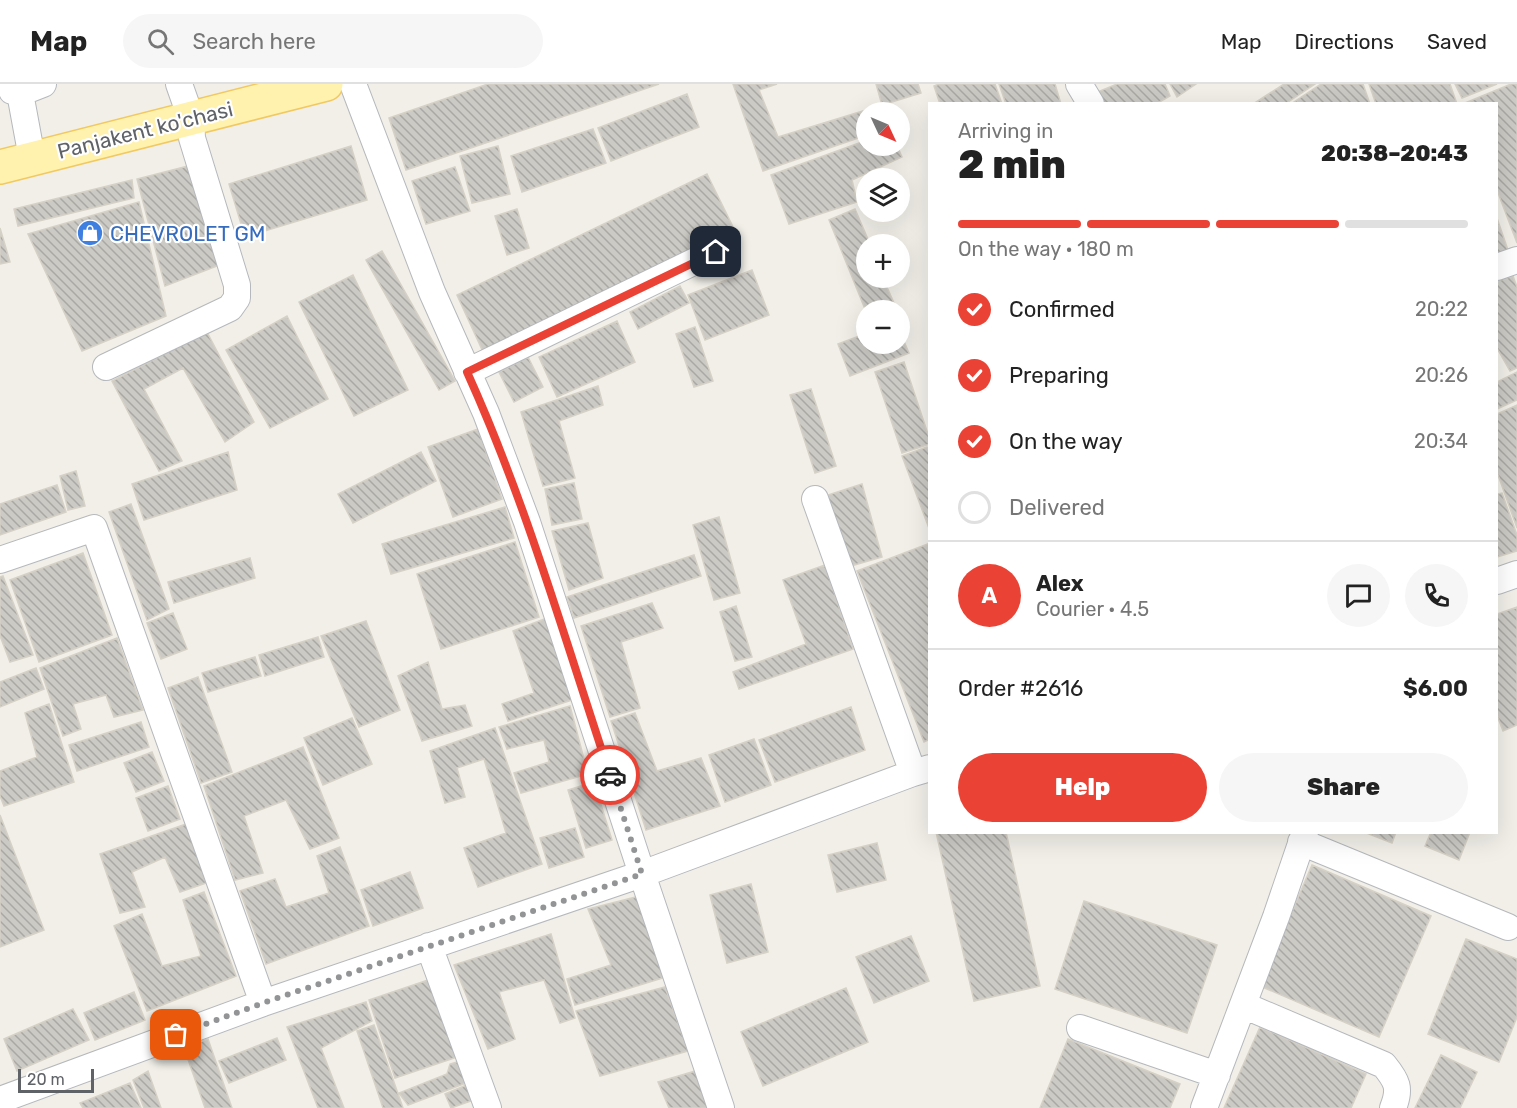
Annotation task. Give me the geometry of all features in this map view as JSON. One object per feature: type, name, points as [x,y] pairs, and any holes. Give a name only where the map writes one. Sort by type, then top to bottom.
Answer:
[{"type":"main road","name":"Panjakent ko'chasi","points":[[0,167],[326,84]]},
{"type":"street","points":[[106,367],[230,308],[237,298],[237,285],[192,138],[191,118],[179,84]]},
{"type":"street","points":[[353,84],[432,292],[486,413],[527,522],[721,1108]]},
{"type":"street","points":[[1079,84],[1090,102]]},
{"type":"street","points":[[24,87],[32,158]]},
{"type":"street","points":[[467,372],[716,252]]},
{"type":"street","points":[[1498,267],[1517,260]]},
{"type":"street","points":[[0,1100],[263,1003],[642,874],[921,771],[815,499]]},
{"type":"street","points":[[0,560],[94,528],[263,1003]]},
{"type":"street","points":[[1498,581],[1517,574]]},
{"type":"street","points":[[1204,1108],[1276,917],[1303,837],[1508,927]]},
{"type":"street","points":[[429,946],[488,1108]]},
{"type":"street","points":[[1243,1005],[1384,1065],[1396,1080],[1396,1100],[1393,1108]]},
{"type":"street","points":[[1080,1028],[1217,1075]]},
{"type":"building","points":[[488,84],[659,84],[406,170],[389,118]]},
{"type":"building","points":[[733,84],[777,84],[759,90],[778,137],[856,113],[856,139],[763,171]]},
{"type":"building","points":[[876,84],[918,84],[921,93],[892,102],[881,102]]},
{"type":"building","points":[[939,84],[995,84],[1001,102],[939,102],[934,86]]},
{"type":"building","points":[[999,84],[1055,84],[1060,102],[1005,102]]},
{"type":"building","points":[[1117,84],[1165,84],[1170,96],[1160,102],[1101,102],[1095,93]]},
{"type":"building","points":[[1170,84],[1196,84],[1177,97]]},
{"type":"building","points":[[1284,84],[1315,84],[1288,102],[1256,102]]},
{"type":"building","points":[[1321,84],[1363,84],[1369,102],[1294,102]]},
{"type":"building","points":[[1369,84],[1450,84],[1456,102],[1375,102]]},
{"type":"building","points":[[1455,84],[1497,84],[1462,98]]},
{"type":"building","points":[[1511,84],[1517,84],[1517,243],[1498,193],[1498,102],[1467,102]]},
{"type":"building","points":[[687,94],[699,127],[611,161],[598,128]]},
{"type":"building","points":[[593,129],[606,163],[522,192],[511,156]]},
{"type":"building","points":[[856,144],[856,156],[902,157],[878,168],[856,168],[856,178],[852,180],[856,202],[789,224],[771,175]]},
{"type":"building","points":[[351,146],[367,200],[245,237],[229,184]]},
{"type":"building","points":[[498,146],[510,194],[472,203],[460,156]]},
{"type":"building","points":[[196,164],[222,264],[165,286],[137,179]]},
{"type":"building","points":[[455,167],[470,211],[426,224],[412,181]]},
{"type":"building","points":[[707,174],[736,233],[484,354],[457,295]]},
{"type":"building","points":[[132,180],[134,198],[18,226],[14,209]]},
{"type":"building","points":[[139,202],[166,316],[82,351],[28,234]]},
{"type":"building","points":[[517,209],[529,248],[507,255],[495,216]]},
{"type":"building","points":[[855,209],[856,222],[861,222],[866,234],[856,234],[856,287],[829,220]]},
{"type":"building","points":[[1498,221],[1509,253],[1498,257]]},
{"type":"building","points":[[0,228],[10,262],[0,264]]},
{"type":"building","points":[[382,251],[455,381],[439,390],[366,260]]},
{"type":"building","points":[[752,270],[769,315],[705,340],[688,295]]},
{"type":"building","points":[[353,275],[408,390],[354,416],[299,302]]},
{"type":"building","points":[[1513,276],[1517,287],[1517,368],[1510,371],[1498,350],[1498,281]]},
{"type":"building","points":[[680,286],[689,303],[638,329],[630,312]]},
{"type":"building","points":[[856,288],[887,288],[893,300],[861,300]]},
{"type":"building","points":[[287,316],[328,399],[270,428],[226,350]]},
{"type":"building","points":[[617,321],[635,362],[557,397],[539,357]]},
{"type":"building","points":[[695,327],[713,381],[694,387],[676,334]]},
{"type":"building","points":[[207,332],[254,422],[225,442],[183,368],[144,389],[182,461],[159,471],[112,381]]},
{"type":"building","points":[[856,337],[856,354],[906,354],[850,376],[838,344]]},
{"type":"building","points":[[528,357],[543,387],[514,402],[499,372]]},
{"type":"building","points":[[904,362],[928,434],[928,445],[902,453],[875,372]]},
{"type":"building","points":[[1517,372],[1517,400],[1498,409],[1498,382]]},
{"type":"building","points":[[598,386],[603,405],[559,421],[575,478],[543,486],[521,412]]},
{"type":"building","points":[[811,389],[836,466],[815,473],[790,395]]},
{"type":"building","points":[[1517,405],[1517,528],[1498,475],[1498,414]]},
{"type":"building","points":[[478,429],[502,499],[453,517],[428,447]]},
{"type":"building","points":[[927,447],[928,449],[928,526],[902,456]]},
{"type":"building","points":[[228,452],[237,490],[144,520],[132,484]]},
{"type":"building","points":[[421,452],[436,481],[353,523],[338,494]]},
{"type":"building","points":[[76,471],[85,506],[68,510],[60,476]]},
{"type":"building","points":[[574,483],[582,519],[552,525],[545,489]]},
{"type":"building","points":[[862,484],[882,557],[844,568],[822,497]]},
{"type":"building","points":[[57,485],[66,512],[0,535],[0,504]]},
{"type":"building","points":[[1502,493],[1517,535],[1517,551],[1498,557],[1498,494]]},
{"type":"building","points":[[131,504],[169,609],[147,620],[109,512]]},
{"type":"building","points":[[505,507],[514,538],[391,574],[382,544]]},
{"type":"building","points":[[719,517],[740,593],[714,600],[693,525]]},
{"type":"building","points":[[588,523],[603,578],[569,590],[552,531]]},
{"type":"building","points":[[515,542],[539,617],[441,649],[417,574]]},
{"type":"building","points":[[928,544],[928,740],[924,742],[857,571]]},
{"type":"building","points":[[83,553],[112,635],[39,662],[10,580]]},
{"type":"building","points":[[694,555],[701,576],[574,618],[567,597]]},
{"type":"building","points":[[250,558],[255,578],[174,603],[168,582]]},
{"type":"building","points":[[825,565],[853,649],[739,689],[733,672],[806,644],[783,580]]},
{"type":"building","points":[[3,576],[33,655],[10,662],[0,636],[0,577]]},
{"type":"building","points":[[652,603],[663,628],[621,642],[640,708],[610,717],[581,626]]},
{"type":"building","points":[[736,606],[752,657],[735,661],[720,612]]},
{"type":"building","points":[[1517,607],[1517,725],[1503,731],[1498,718],[1498,614]]},
{"type":"building","points":[[173,613],[187,649],[161,659],[147,623]]},
{"type":"building","points":[[547,618],[572,700],[508,721],[502,704],[534,693],[513,631]]},
{"type":"building","points":[[366,621],[400,710],[359,727],[321,636]]},
{"type":"building","points":[[318,637],[324,657],[265,676],[259,655]]},
{"type":"building","points":[[117,638],[143,710],[114,717],[106,695],[73,704],[81,729],[63,736],[40,668]]},
{"type":"building","points":[[255,657],[261,676],[208,692],[202,673]]},
{"type":"building","points":[[428,662],[442,709],[465,705],[472,726],[422,741],[398,676]]},
{"type":"building","points":[[36,668],[44,689],[0,707],[0,682]]},
{"type":"building","points":[[198,677],[232,772],[201,783],[168,688]]},
{"type":"building","points":[[49,704],[74,782],[4,806],[0,796],[0,771],[37,757],[25,713]]},
{"type":"building","points":[[570,706],[588,774],[521,793],[514,773],[549,762],[544,740],[507,749],[499,727]]},
{"type":"building","points":[[851,707],[865,750],[775,782],[759,740]]},
{"type":"building","points":[[635,713],[657,771],[701,758],[720,806],[646,830],[611,721]]},
{"type":"building","points":[[352,718],[372,764],[323,785],[304,738]]},
{"type":"building","points":[[141,722],[149,747],[77,771],[69,745]]},
{"type":"building","points":[[495,728],[542,864],[478,887],[464,848],[506,833],[484,759],[457,768],[465,797],[445,803],[430,751]]},
{"type":"building","points":[[754,739],[771,785],[725,802],[709,755]]},
{"type":"building","points":[[303,747],[339,838],[310,849],[286,800],[244,816],[263,873],[235,880],[204,786]]},
{"type":"building","points":[[152,752],[164,781],[136,792],[124,763]]},
{"type":"building","points":[[594,782],[612,840],[586,848],[568,790]]},
{"type":"building","points":[[168,786],[180,819],[148,831],[136,798]]},
{"type":"building","points":[[0,815],[44,930],[0,947]]},
{"type":"building","points":[[189,823],[209,882],[180,892],[165,857],[132,872],[145,907],[120,913],[100,854]]},
{"type":"building","points":[[575,828],[584,857],[549,868],[540,838]]},
{"type":"building","points":[[936,834],[1006,834],[1040,986],[974,1001]]},
{"type":"building","points":[[1369,834],[1395,834],[1392,843]]},
{"type":"building","points":[[1430,834],[1469,834],[1459,860],[1425,846]]},
{"type":"building","points":[[877,843],[886,880],[837,892],[828,855]]},
{"type":"building","points":[[340,847],[369,926],[266,964],[240,891],[275,879],[286,907],[329,893],[317,856]]},
{"type":"building","points":[[1312,865],[1431,916],[1379,1037],[1260,986]]},
{"type":"building","points":[[410,872],[423,908],[373,926],[361,890]]},
{"type":"building","points":[[751,884],[768,952],[727,963],[710,895]]},
{"type":"building","points":[[204,892],[236,976],[147,1011],[114,926],[142,914],[162,966],[201,956],[183,900]]},
{"type":"building","points":[[640,896],[669,976],[575,1005],[567,979],[611,965],[588,909]]},
{"type":"building","points":[[1084,901],[1217,945],[1187,1033],[1055,989]]},
{"type":"building","points":[[551,934],[575,1018],[560,1023],[544,980],[499,992],[515,1039],[488,1049],[454,965]]},
{"type":"building","points":[[911,936],[929,981],[874,1003],[856,957]]},
{"type":"building","points":[[1466,939],[1517,959],[1517,1017],[1499,1062],[1428,1034]]},
{"type":"building","points":[[437,977],[463,1055],[395,1078],[369,1000]]},
{"type":"building","points":[[665,987],[688,1051],[600,1076],[576,1011]]},
{"type":"building","points":[[846,988],[868,1042],[763,1086],[741,1032]]},
{"type":"building","points":[[134,992],[145,1020],[95,1040],[84,1013]]},
{"type":"building","points":[[366,1002],[372,1021],[321,1048],[344,1108],[318,1108],[287,1027]]},
{"type":"building","points":[[73,1009],[89,1040],[17,1071],[4,1039]]},
{"type":"building","points":[[374,1025],[403,1108],[383,1108],[357,1031]]},
{"type":"building","points":[[1260,1027],[1366,1074],[1351,1108],[1224,1108]]},
{"type":"building","points":[[277,1038],[286,1060],[229,1083],[219,1061]]},
{"type":"building","points":[[208,1039],[232,1108],[205,1108],[184,1048]]},
{"type":"building","points":[[1068,1039],[1180,1084],[1170,1108],[1040,1108]]},
{"type":"building","points":[[1441,1055],[1477,1072],[1460,1108],[1415,1108]]},
{"type":"building","points":[[467,1059],[474,1080],[408,1105],[399,1093],[447,1074],[450,1064]]},
{"type":"building","points":[[702,1069],[715,1108],[669,1108],[658,1082]]},
{"type":"building","points":[[148,1071],[161,1108],[144,1108],[133,1080]]},
{"type":"building","points":[[476,1081],[482,1097],[451,1108],[445,1094]]},
{"type":"building","points":[[130,1083],[141,1108],[83,1108],[80,1103]]},
{"type":"way so far","points":[[176,1035],[263,1003],[642,874],[610,775]]},
{"type":"place","name":"CHEVROLET GM","points":[[90,233]]},
{"type":"route","points":[[610,775],[527,522],[486,413],[467,372],[716,252]]}]
